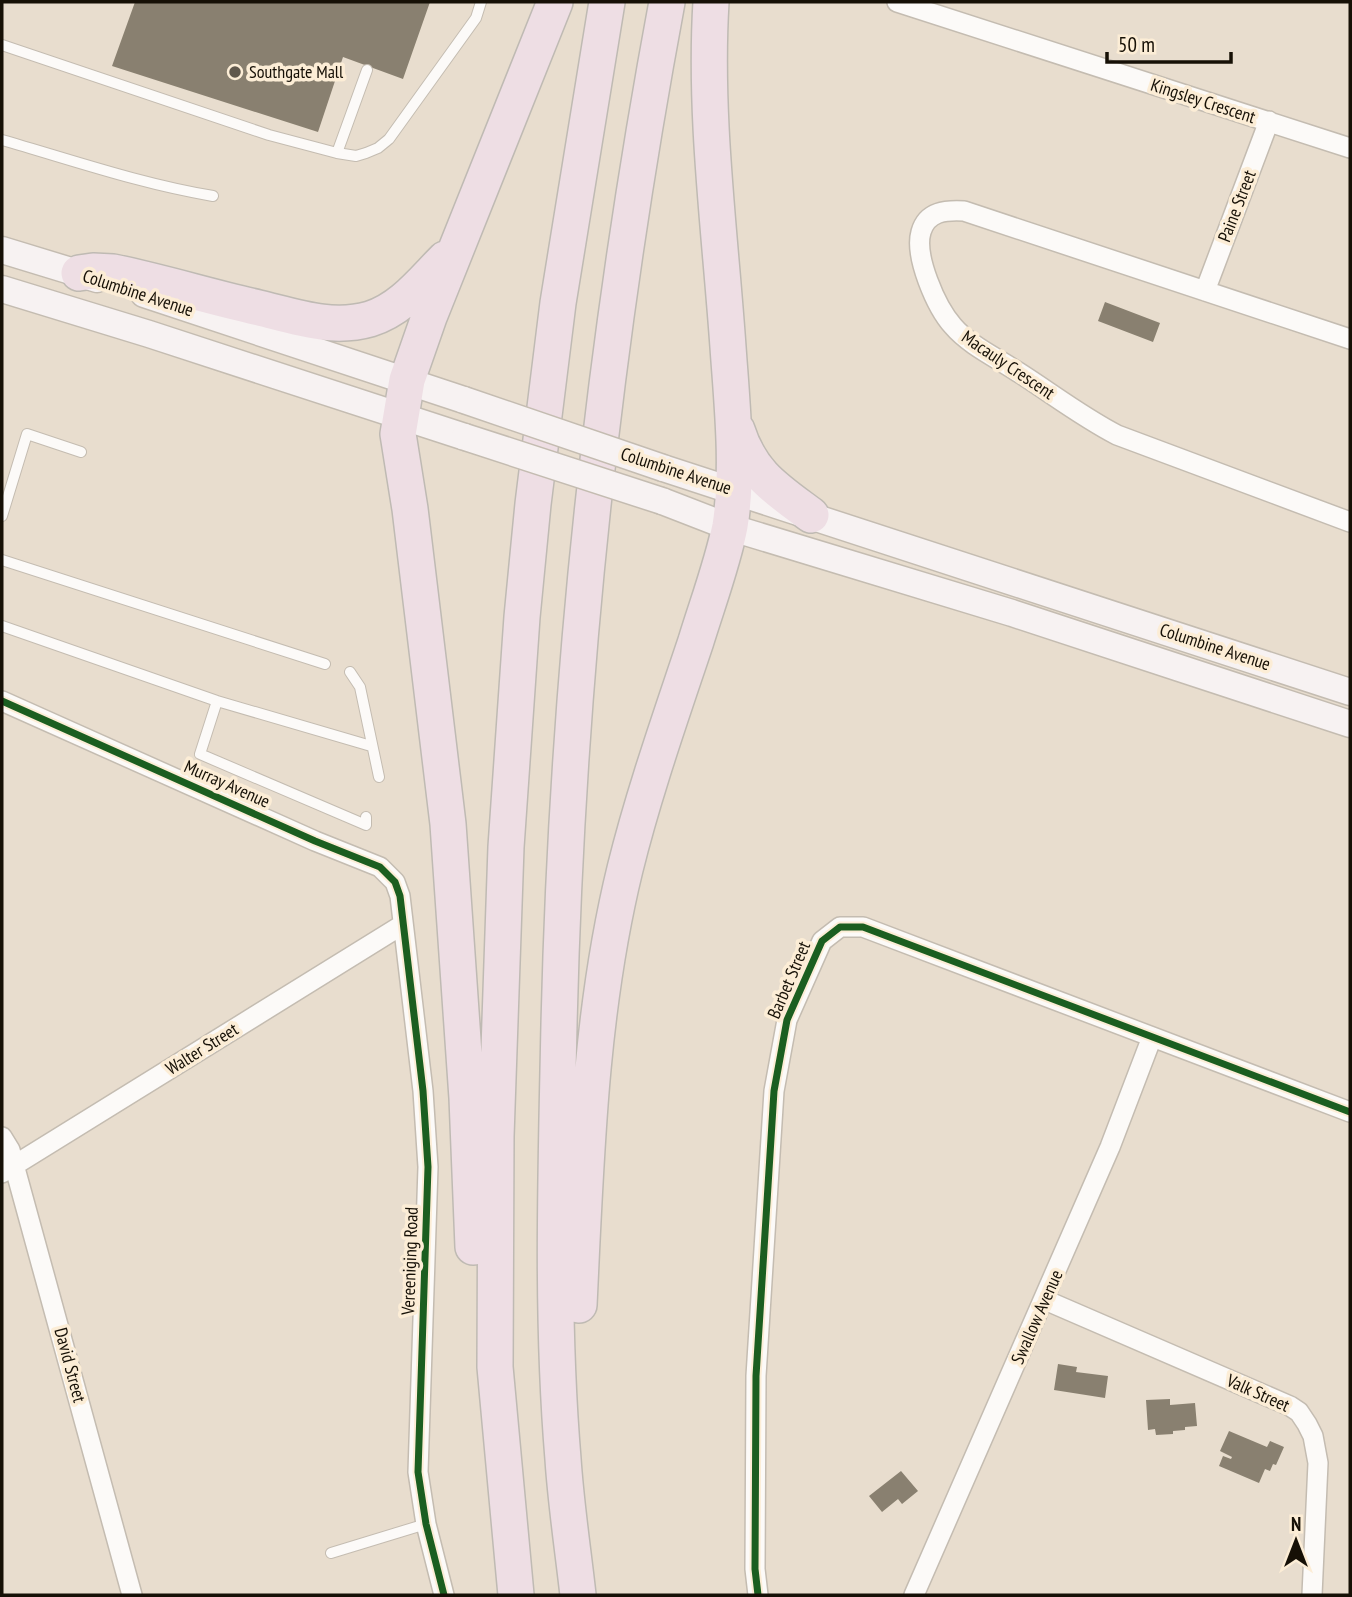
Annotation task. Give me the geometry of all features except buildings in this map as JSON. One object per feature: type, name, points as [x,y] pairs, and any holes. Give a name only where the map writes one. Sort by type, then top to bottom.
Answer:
[{"type":"highway","points":[[495,1367],[480,1315],[474,1267],[467,1098],[441,756],[398,434],[407,380],[429,317],[555,2]]},
{"type":"highway","points":[[516,1595],[495,1367],[500,972],[506,847],[522,617],[558,303],[607,2]]},
{"type":"highway","points":[[578,1595],[562,1459],[556,1285],[562,912],[577,662],[619,285],[667,2]]},
{"type":"highway","points":[[562,1459],[575,1379],[584,1172],[591,1081],[600,998],[612,925],[641,811],[705,613],[729,527],[733,489],[733,417],[710,115],[711,2]]},
{"type":"highway","points":[[79,273],[113,272],[309,321],[347,323],[371,318],[394,308],[457,249]]},
{"type":"highway","points":[[733,417],[748,458],[756,470],[811,515]]},
{"type":"main road","name":"Columbine Avenue","points":[[2,250],[407,380],[663,468],[1350,692]]},
{"type":"main road","name":"Columbine Avenue","points":[[2,289],[401,415],[662,501],[729,527],[1012,613],[1350,724]]},
{"type":"street","name":"Kingsley Crescent","points":[[897,2],[1350,148]]},
{"type":"street","name":"Paine Street","points":[[1205,291],[1269,121]]},
{"type":"street","name":"Macauly Crescent","points":[[1350,339],[964,211],[941,211],[931,216],[925,221],[919,236],[921,257],[939,306],[954,328],[985,351],[1118,435],[1350,522]]},
{"type":"street","name":"Murray Avenue","points":[[2,701],[380,867],[398,887],[402,925]]},
{"type":"street","name":"Walter Street","points":[[8,1169],[402,925]]},
{"type":"street","name":"Vereeniging Road","points":[[402,925],[423,1091],[428,1167],[418,1472],[425,1524],[444,1595]]},
{"type":"street","name":"Barbet Street","points":[[758,1595],[755,1558],[756,1376],[772,1112],[787,1020],[822,941],[840,927],[863,927],[1350,1112]]},
{"type":"street","name":"Swallow Avenue","points":[[914,1595],[1045,1300],[1110,1147],[1152,1037]]},
{"type":"street","name":"David Street","points":[[2,1137],[10,1150],[8,1169],[132,1595]]},
{"type":"street","name":"Valk Street","points":[[1045,1300],[1299,1412],[1313,1436],[1318,1463],[1312,1595]]},
{"type":"lane","points":[[2,45],[270,135],[356,156],[378,148],[389,139],[476,18],[481,2]]},
{"type":"lane","points":[[337,153],[367,71]]},
{"type":"lane","points":[[2,140],[126,178],[213,195]]},
{"type":"lane","points":[[2,516],[27,435],[80,452]]},
{"type":"lane","points":[[2,560],[325,664]]},
{"type":"lane","points":[[2,626],[217,701],[371,746]]},
{"type":"lane","points":[[350,672],[360,687],[379,777]]},
{"type":"lane","points":[[217,701],[200,754],[366,825],[366,817]]},
{"type":"lane","points":[[331,1553],[425,1524]]},
{"type":"cycle path","points":[[2,701],[315,841],[380,867],[395,882],[400,896],[423,1091],[428,1167],[418,1472],[426,1524],[444,1595]]},
{"type":"cycle path","points":[[758,1595],[755,1569],[756,1376],[774,1091],[787,1020],[822,941],[840,927],[863,927],[1350,1112]]},
{"type":"place","name":"Southgate Mall","points":[[235,72]]}]
